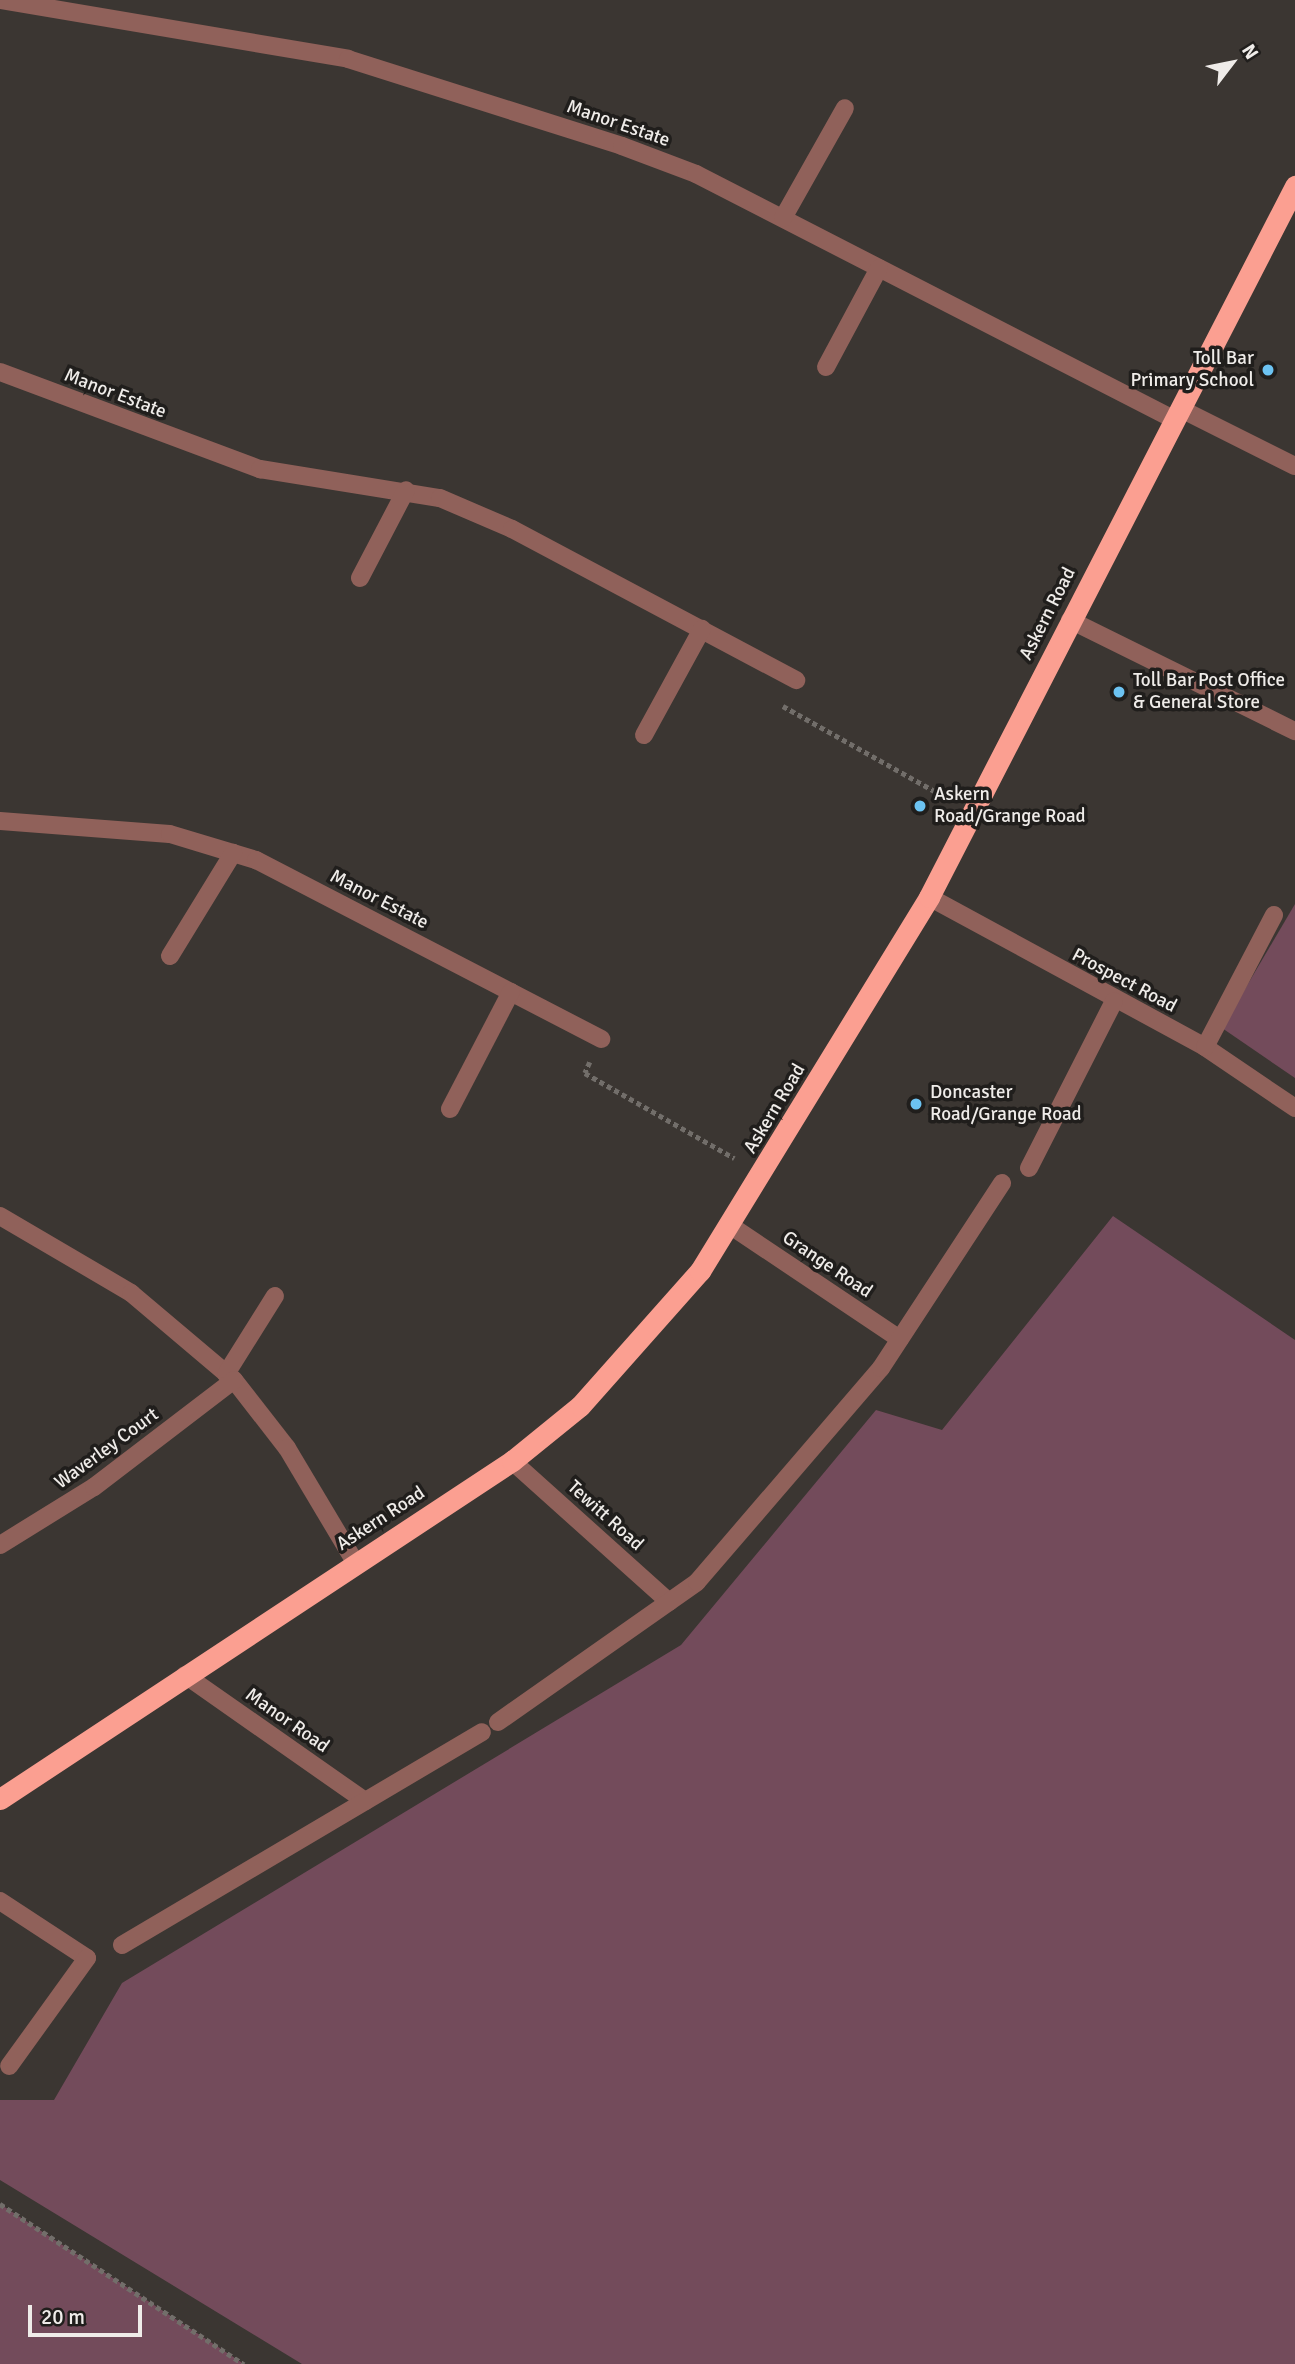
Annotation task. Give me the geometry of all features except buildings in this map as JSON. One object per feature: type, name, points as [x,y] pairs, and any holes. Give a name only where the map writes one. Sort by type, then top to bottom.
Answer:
[{"type":"highway","name":"Askern Road","points":[[0,1799],[355,1562],[512,1461],[580,1406],[648,1335],[731,1226],[929,897],[1295,186]]},
{"type":"street","name":"Manor Estate","points":[[1,0],[348,59],[622,146],[696,174],[879,268],[1178,414],[1295,466]]},
{"type":"street","points":[[783,218],[845,108]]},
{"type":"street","points":[[826,367],[879,268]]},
{"type":"street","name":"Manor Estate","points":[[0,372],[260,469],[406,490],[512,529],[796,680]]},
{"type":"street","points":[[360,578],[406,490]]},
{"type":"street","points":[[1070,620],[1295,732]]},
{"type":"street","points":[[643,735],[702,629]]},
{"type":"street","name":"Manor Estate","points":[[0,821],[170,834],[233,853],[601,1039]]},
{"type":"street","points":[[170,956],[233,853]]},
{"type":"street","name":"Prospect Road","points":[[929,897],[1114,1001],[1205,1047],[1295,1108]]},
{"type":"street","points":[[1205,1047],[1274,915]]},
{"type":"street","points":[[450,1109],[511,992]]},
{"type":"street","points":[[1029,1168],[1114,1001]]},
{"type":"street","points":[[122,1945],[490,1727],[697,1581],[843,1414],[900,1339],[1002,1183]]},
{"type":"street","points":[[0,1216],[131,1293],[230,1377],[287,1448],[355,1562]]},
{"type":"street","name":"Grange Road","points":[[731,1226],[900,1339]]},
{"type":"street","points":[[230,1377],[275,1296]]},
{"type":"street","name":"Waverley Court","points":[[0,1545],[94,1487],[230,1377]]},
{"type":"street","name":"Tewitt Road","points":[[512,1461],[669,1602]]},
{"type":"street","name":"Manor Road","points":[[185,1675],[365,1801]]},
{"type":"street","points":[[0,1901],[87,1958],[9,2066]]},
{"type":"path","points":[[796,680],[781,708],[974,813]]},
{"type":"path","points":[[601,1039],[585,1073],[762,1174]]},
{"type":"path","points":[[0,2204],[244,2364]]},
{"type":"shaded area","points":[[1295,904],[1295,1078],[1222,1028]]},
{"type":"shaded area","points":[[1113,1216],[1295,1340],[1295,2364],[302,2364],[0,2180],[0,2100],[54,2100],[122,1983],[681,1645],[876,1410],[942,1430]]},
{"type":"shaded area","points":[[0,2204],[244,2364],[0,2364]]},
{"type":"place","name":"Toll Bar Primary School","points":[[1268,370]]},
{"type":"place","name":"Toll Bar Post Office & General Store","points":[[1119,692]]},
{"type":"place","name":"Askern Road/Grange Road","points":[[920,806]]},
{"type":"place","name":"Doncaster Road/Grange Road","points":[[916,1104]]}]
